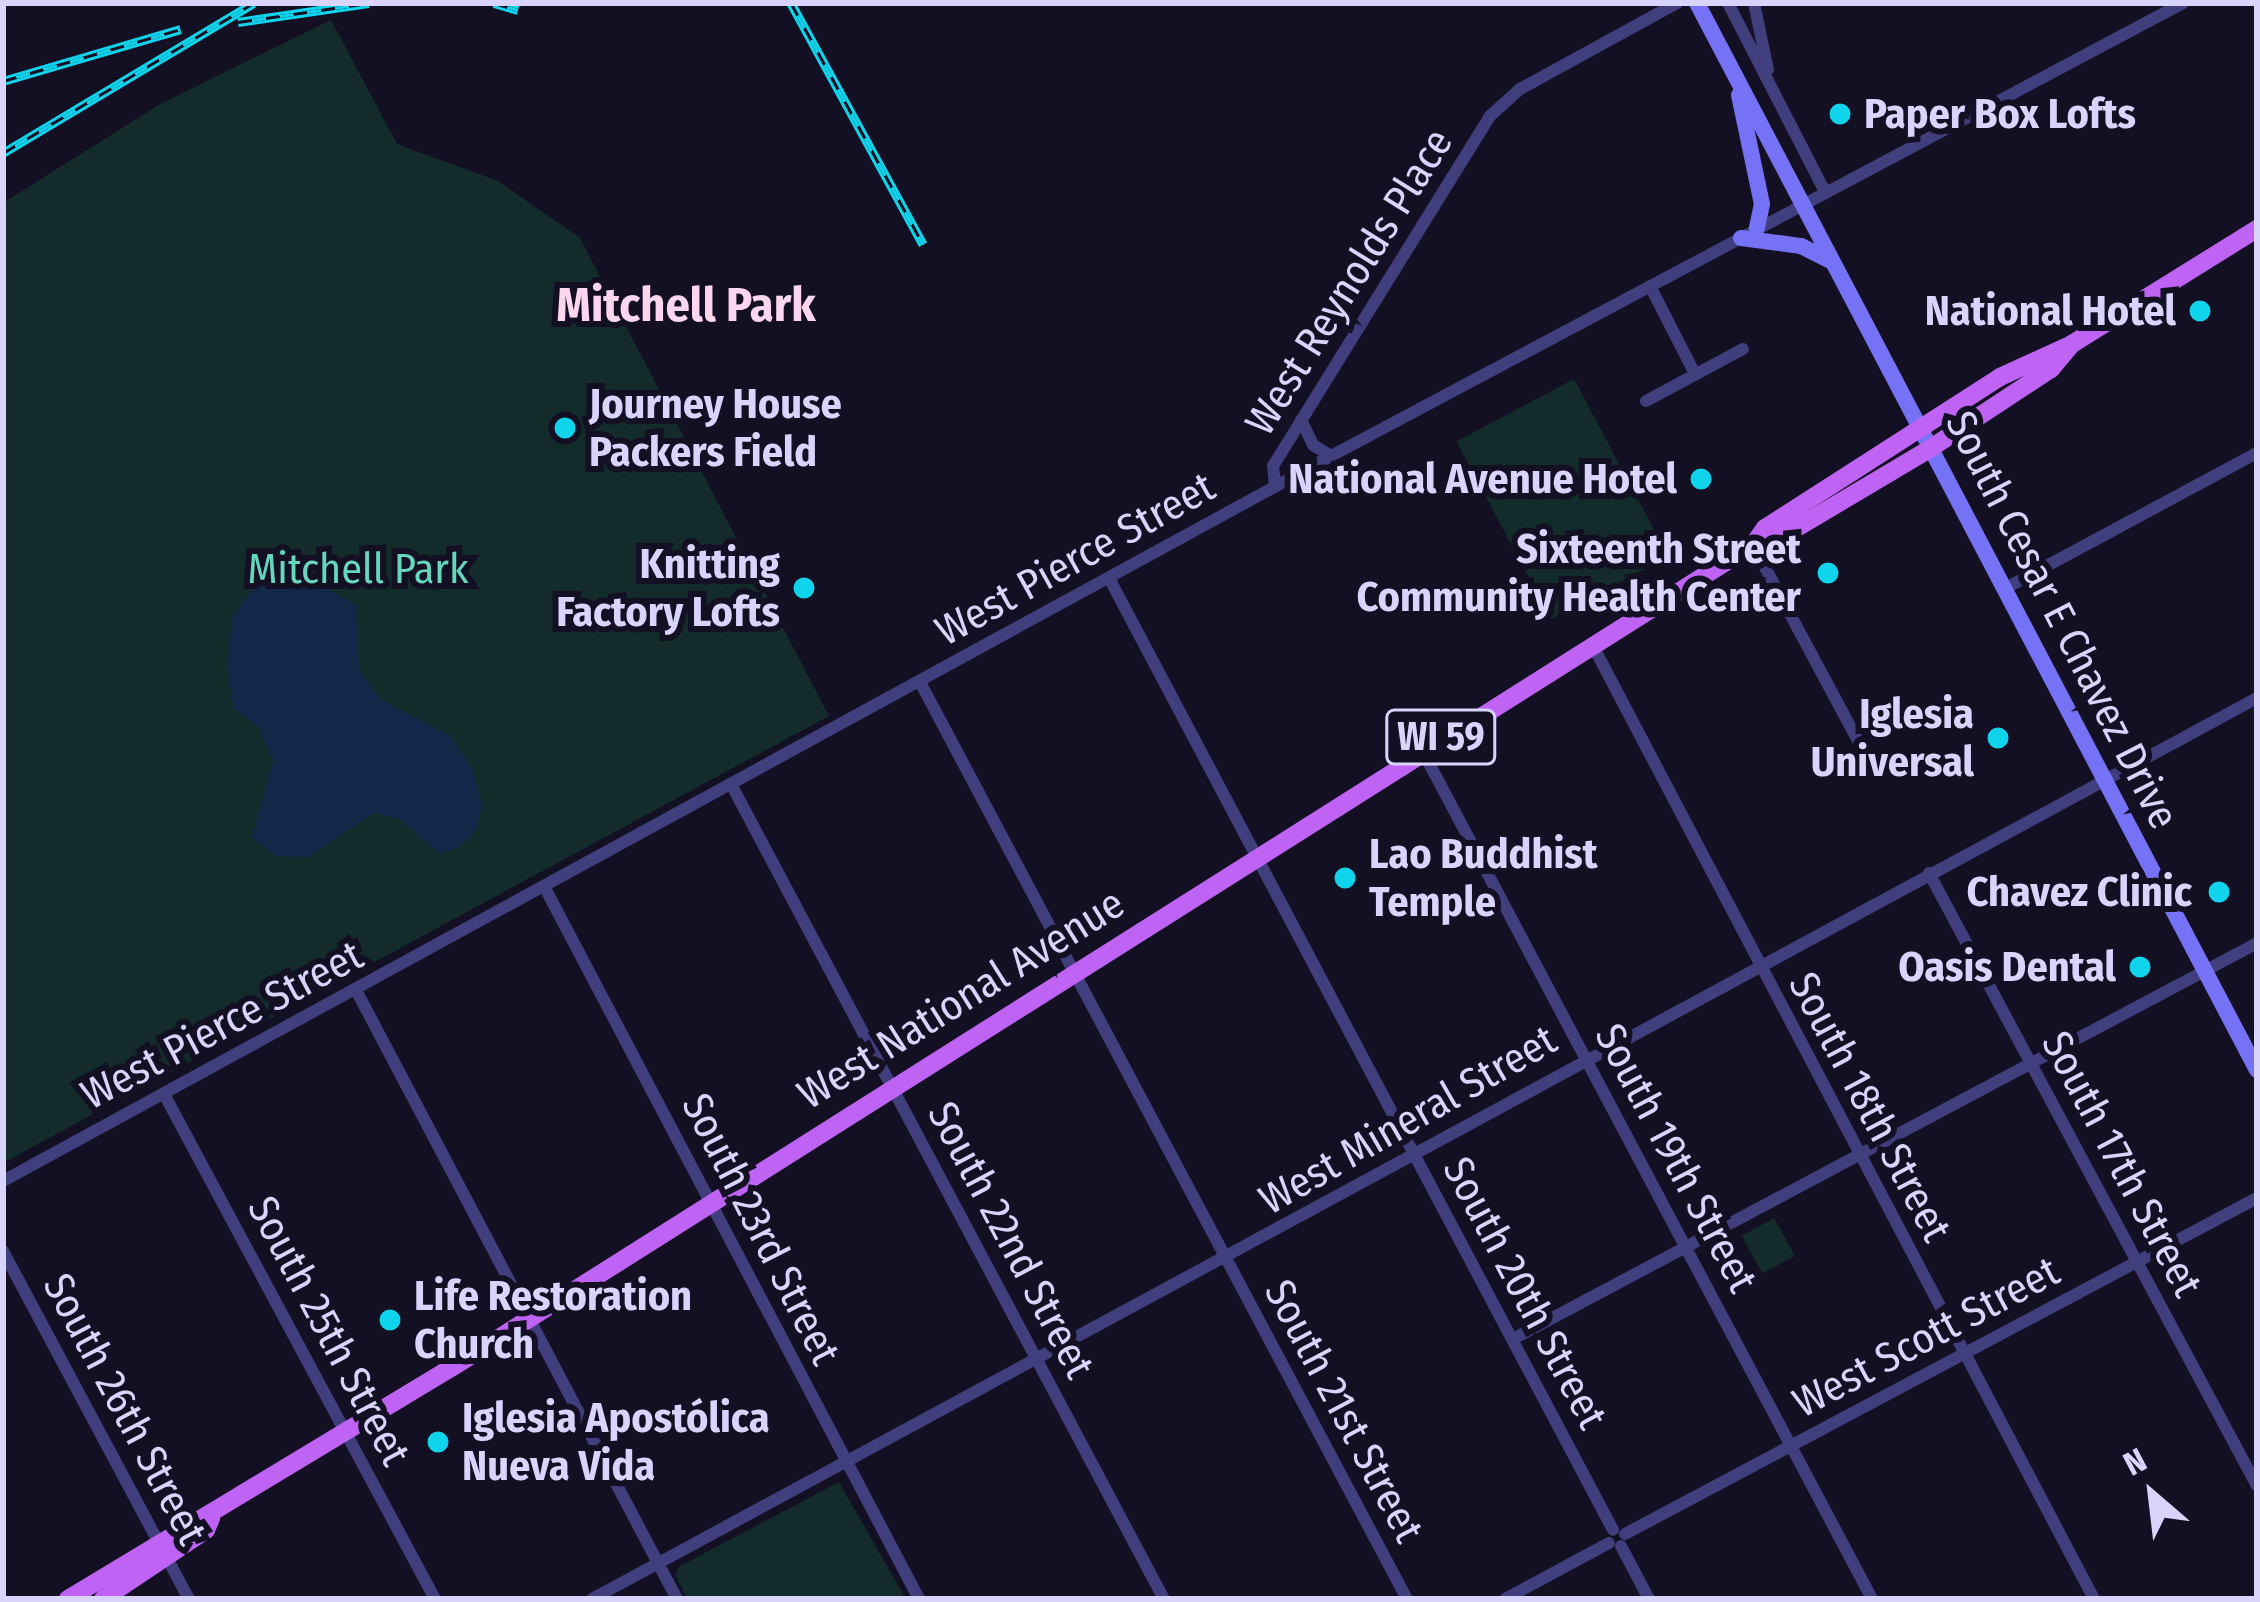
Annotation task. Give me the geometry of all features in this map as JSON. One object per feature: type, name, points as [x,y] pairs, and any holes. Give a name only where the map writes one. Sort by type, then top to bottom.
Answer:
[{"type":"main road","name":"South Cesar E Chavez Drive","points":[[1697,3],[2257,1070]]},
{"type":"main road","points":[[1736,76],[1762,204],[1749,233],[1802,246],[1834,263]]},
{"type":"main road","name":"West National Avenue","points":[[1851,487],[1931,448],[2011,397],[2072,344],[2254,236]]},
{"type":"main road","name":"West National Avenue","points":[[68,1599],[206,1530],[211,1518],[1255,854],[1753,545],[1773,542],[1922,429],[2000,377],[2054,346],[2072,344]]},
{"type":"main road","points":[[2000,377],[2011,397]]},
{"type":"main road","name":"West National Avenue","points":[[103,1599],[163,1549]]},
{"type":"street","name":"West Reynolds Place","points":[[1275,487],[1273,466],[1490,116],[1520,89],[1677,3]]},
{"type":"street","points":[[1728,3],[1826,192]]},
{"type":"street","points":[[1754,3],[1772,88]]},
{"type":"street","name":"West Pierce Street","points":[[3,1181],[1331,456],[2183,3]]},
{"type":"street","points":[[1650,286],[1695,374]]},
{"type":"street","points":[[1646,401],[1743,349]]},
{"type":"street","points":[[1301,420],[1313,446],[1331,456]]},
{"type":"street","points":[[2004,589],[2257,453]]},
{"type":"street","points":[[1753,545],[1873,770]]},
{"type":"street","name":"South 20th Street","points":[[1109,578],[1649,1599]]},
{"type":"street","name":"South 18th Street","points":[[1591,643],[2094,1599]]},
{"type":"street","name":"South 21st Street","points":[[920,682],[1407,1599]]},
{"type":"street","name":"West Mineral Street","points":[[592,1599],[1226,1262],[1585,1057],[2257,698]]},
{"type":"street","name":"South 19th Street","points":[[1422,749],[1872,1599]]},
{"type":"street","name":"South 22nd Street","points":[[732,786],[1164,1599]]},
{"type":"street","name":"South 17th Street","points":[[1929,873],[2257,1486]]},
{"type":"street","name":"South 23rd Street","points":[[545,888],[919,1599]]},
{"type":"street","points":[[1513,1340],[2257,944]]},
{"type":"street","points":[[356,990],[677,1599]]},
{"type":"street","name":"South 25th Street","points":[[164,1094],[435,1599]]},
{"type":"street","name":"West Scott Street","points":[[1505,1599],[2257,1198]]},
{"type":"street","name":"South 26th Street","points":[[3,1251],[189,1599]]},
{"type":"green space","name":"Mitchell Park","points":[[331,20],[397,144],[498,181],[580,238],[829,716],[3,1163],[3,203],[162,103]]},
{"type":"green space","points":[[1574,379],[1668,556],[1551,619],[1457,441]]},
{"type":"green space","points":[[1774,1218],[1795,1256],[1762,1274],[1742,1236]]},
{"type":"green space","points":[[839,1482],[906,1599],[687,1599],[675,1574],[680,1566]]},
{"type":"water","points":[[309,578],[356,605],[359,671],[383,701],[451,736],[472,768],[482,805],[476,830],[459,847],[439,854],[400,820],[375,812],[308,857],[275,856],[252,837],[273,761],[260,729],[234,708],[227,669],[232,618],[253,588]]},
{"type":"railway","points":[[3,153],[254,3]]},
{"type":"railway","points":[[238,22],[369,3]]},
{"type":"railway","points":[[494,3],[518,10]]},
{"type":"railway","points":[[791,3],[923,244]]},
{"type":"railway","points":[[3,81],[181,29]]},
{"type":"place","name":"Paper Box Lofts","points":[[1840,114]]},
{"type":"place","name":"National Hotel","points":[[2200,311]]},
{"type":"place","name":"Journey House Packers Field","points":[[565,428]]},
{"type":"place","name":"National Avenue Hotel","points":[[1701,479]]},
{"type":"place","name":"Sixteenth Street Community Health Center","points":[[1828,573]]},
{"type":"place","name":"Knitting Factory Lofts","points":[[804,588]]},
{"type":"place","name":"Iglesia Universal","points":[[1998,738]]},
{"type":"place","name":"Lao Buddhist Temple","points":[[1345,878]]},
{"type":"place","name":"Chavez Clinic","points":[[2219,892]]},
{"type":"place","name":"Oasis Dental","points":[[2140,967]]},
{"type":"place","name":"Life Restoration Church","points":[[390,1320]]},
{"type":"place","name":"Iglesia Apostólica Nueva Vida","points":[[438,1442]]},
{"type":"district","name":"Mitchell Park","points":[[686,306]]}]
